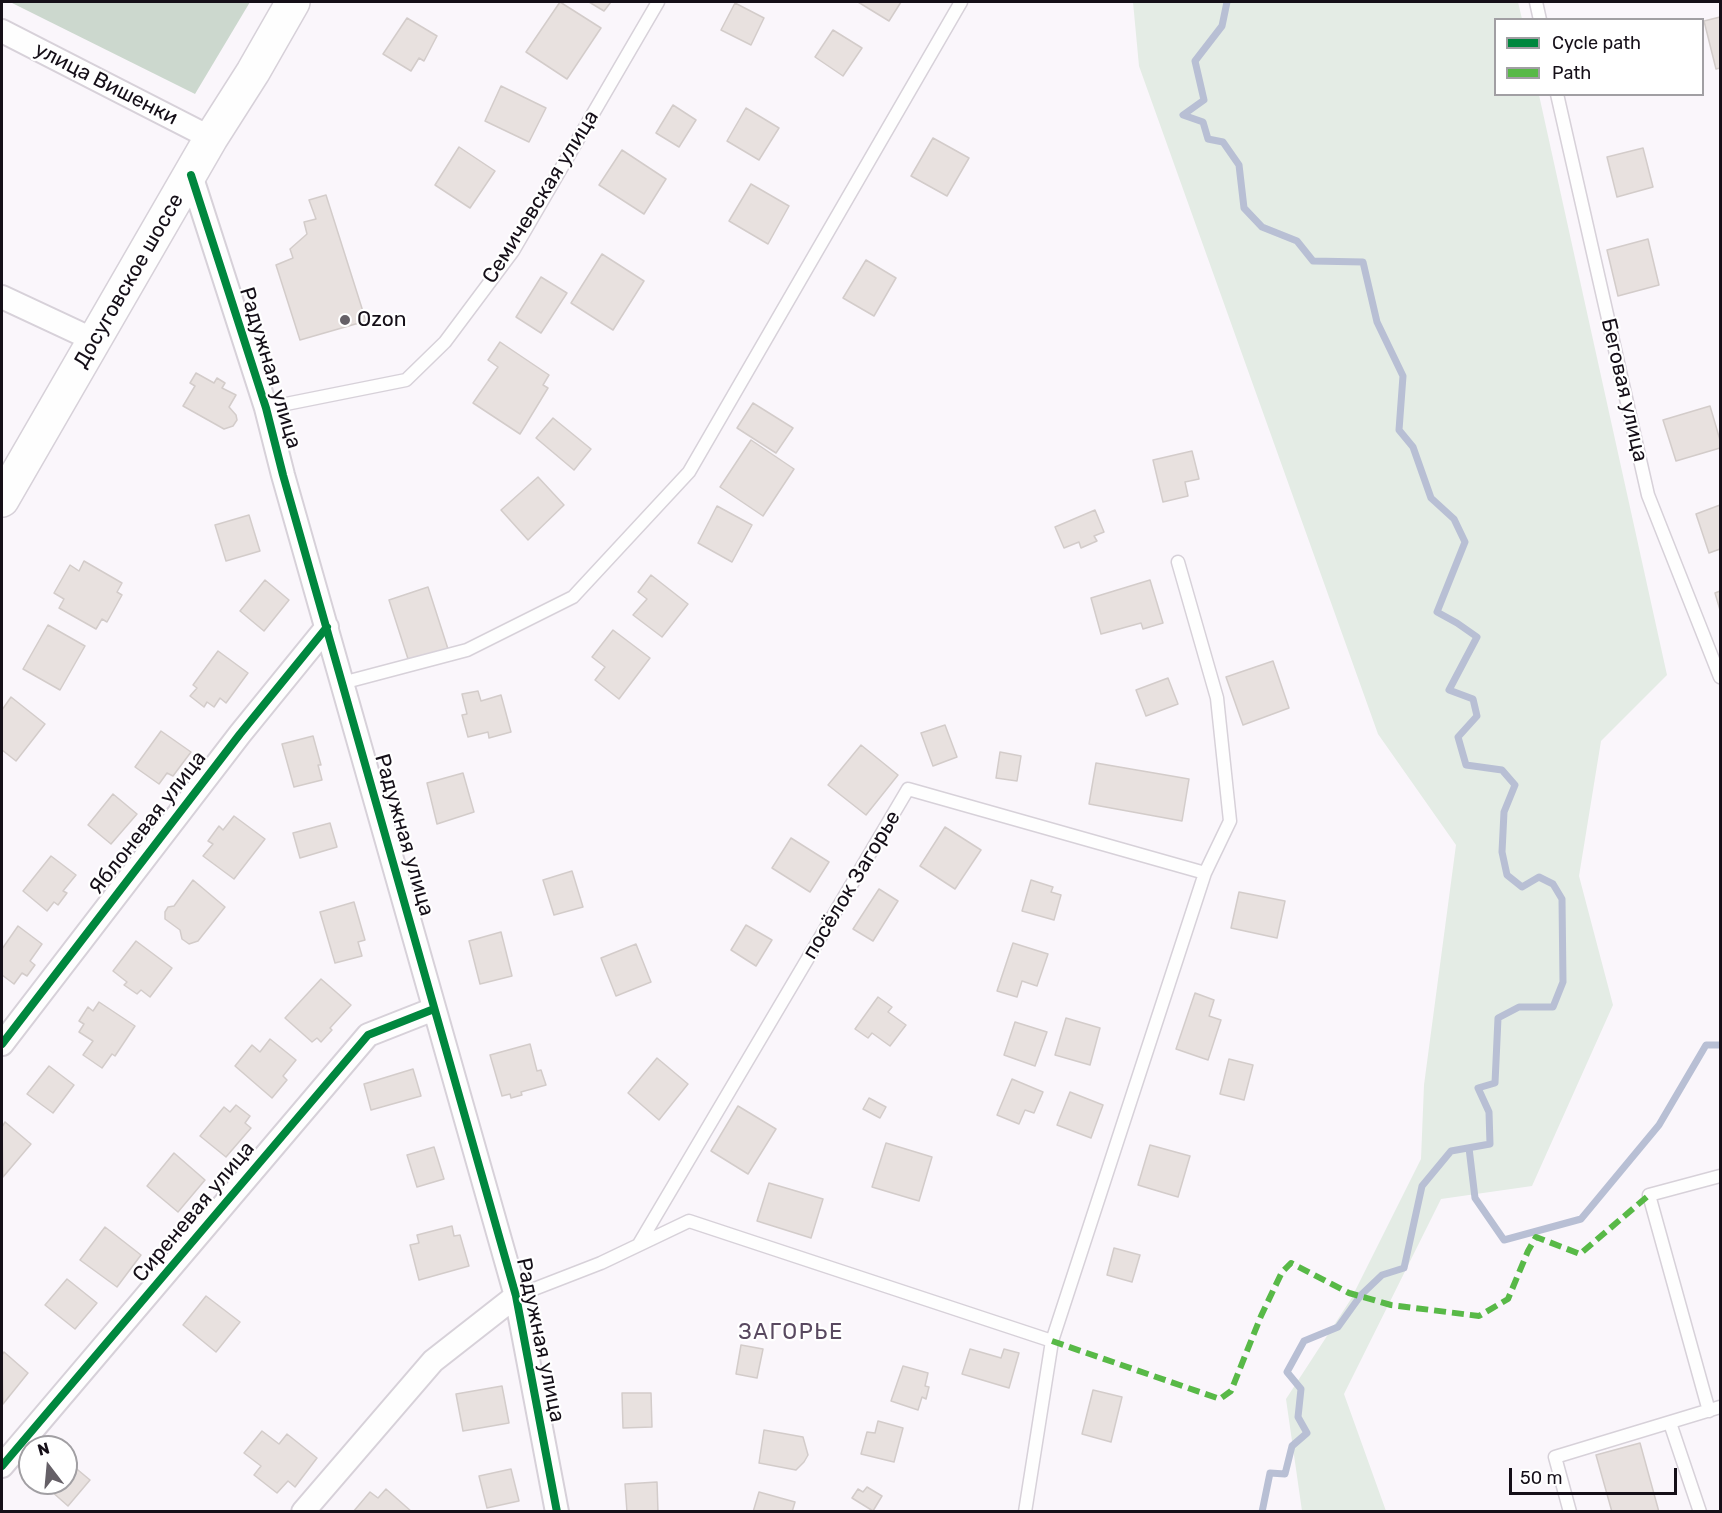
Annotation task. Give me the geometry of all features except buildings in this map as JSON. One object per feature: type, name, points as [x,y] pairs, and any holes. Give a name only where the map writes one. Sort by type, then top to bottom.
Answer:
[{"type":"main road","name":"Досуговское шоссе","points":[[2,500],[211,138],[253,72],[293,2]]},
{"type":"street","name":"улица Вишенки","points":[[2,31],[211,138]]},
{"type":"street","name":"Радужная улица","points":[[191,175],[266,408],[516,1296],[557,1512]]},
{"type":"street","points":[[2,297],[94,340]]},
{"type":"street","name":"Яблоневая улица","points":[[2,1044],[240,734],[327,627]]},
{"type":"street","name":"Сиреневая улица","points":[[2,1466],[368,1035],[434,1009]]},
{"type":"street","points":[[303,1512],[433,1361],[516,1296]]},
{"type":"lane","name":"Семичевская улица","points":[[266,408],[406,380],[445,342],[513,250],[658,2]]},
{"type":"lane","points":[[342,684],[467,650],[573,597],[689,472],[961,2]]},
{"type":"lane","points":[[1536,2],[1540,18]]},
{"type":"lane","name":"Беговая улица","points":[[1557,96],[1648,495],[1720,677]]},
{"type":"lane","points":[[1025,1512],[1052,1341],[1205,873],[1230,821],[1217,698],[1178,562]]},
{"type":"lane","name":"посёлок Загорье","points":[[638,1245],[908,789],[1205,873]]},
{"type":"lane","points":[[1570,1512],[1555,1457],[1715,1409],[1649,1195],[1720,1176]]},
{"type":"lane","points":[[516,1296],[601,1263],[689,1221],[1052,1341]]},
{"type":"lane","points":[[1670,1423],[1700,1512]]},
{"type":"shaded area","points":[[10,2],[250,2],[195,94]]},
{"type":"shaded area","points":[[1133,2],[1518,2],[1522,18],[1494,18],[1494,96],[1539,96],[1667,675],[1601,741],[1579,876],[1613,1005],[1532,1186],[1441,1199],[1344,1394],[1386,1511],[1302,1511],[1286,1399],[1351,1299],[1421,1159],[1424,1085],[1456,845],[1378,734],[1139,66]]},
{"type":"waterway","points":[[1227,2],[1222,26],[1195,61],[1204,100],[1183,115],[1203,122],[1208,139],[1223,142],[1239,165],[1244,208],[1262,227],[1297,241],[1313,261],[1363,262],[1377,322],[1403,376],[1399,430],[1413,447],[1431,498],[1454,519],[1465,542],[1437,612],[1477,637],[1449,690],[1473,699],[1477,716],[1458,737],[1466,765],[1502,770],[1515,785],[1504,812],[1502,852],[1507,875],[1522,887],[1539,877],[1553,884],[1562,899],[1563,982],[1553,1007],[1519,1007],[1498,1018],[1495,1083],[1478,1088],[1489,1112],[1490,1144],[1451,1151],[1422,1186],[1404,1268],[1382,1275],[1361,1295],[1338,1327],[1304,1341],[1287,1372],[1301,1389],[1298,1417],[1307,1433],[1292,1446],[1285,1474],[1270,1473],[1262,1512]]},
{"type":"waterway","points":[[1469,1148],[1475,1198],[1504,1240],[1581,1219],[1659,1125],[1706,1045],[1720,1045]]},
{"type":"marked path","points":[[1052,1341],[1220,1399],[1231,1391],[1261,1316],[1282,1272],[1291,1263],[1349,1293],[1391,1305],[1479,1316],[1508,1299],[1536,1237],[1580,1254],[1649,1195]]},
{"type":"cycle path","points":[[191,175],[266,408],[516,1296],[557,1512]]},
{"type":"cycle path","points":[[2,1044],[240,734],[327,627]]},
{"type":"cycle path","points":[[2,1466],[368,1035],[434,1009]]},
{"type":"place","name":"Ozon","points":[[345,320]]},
{"type":"district","name":"ЗАГОРЬЕ","points":[[791,1333]]}]
